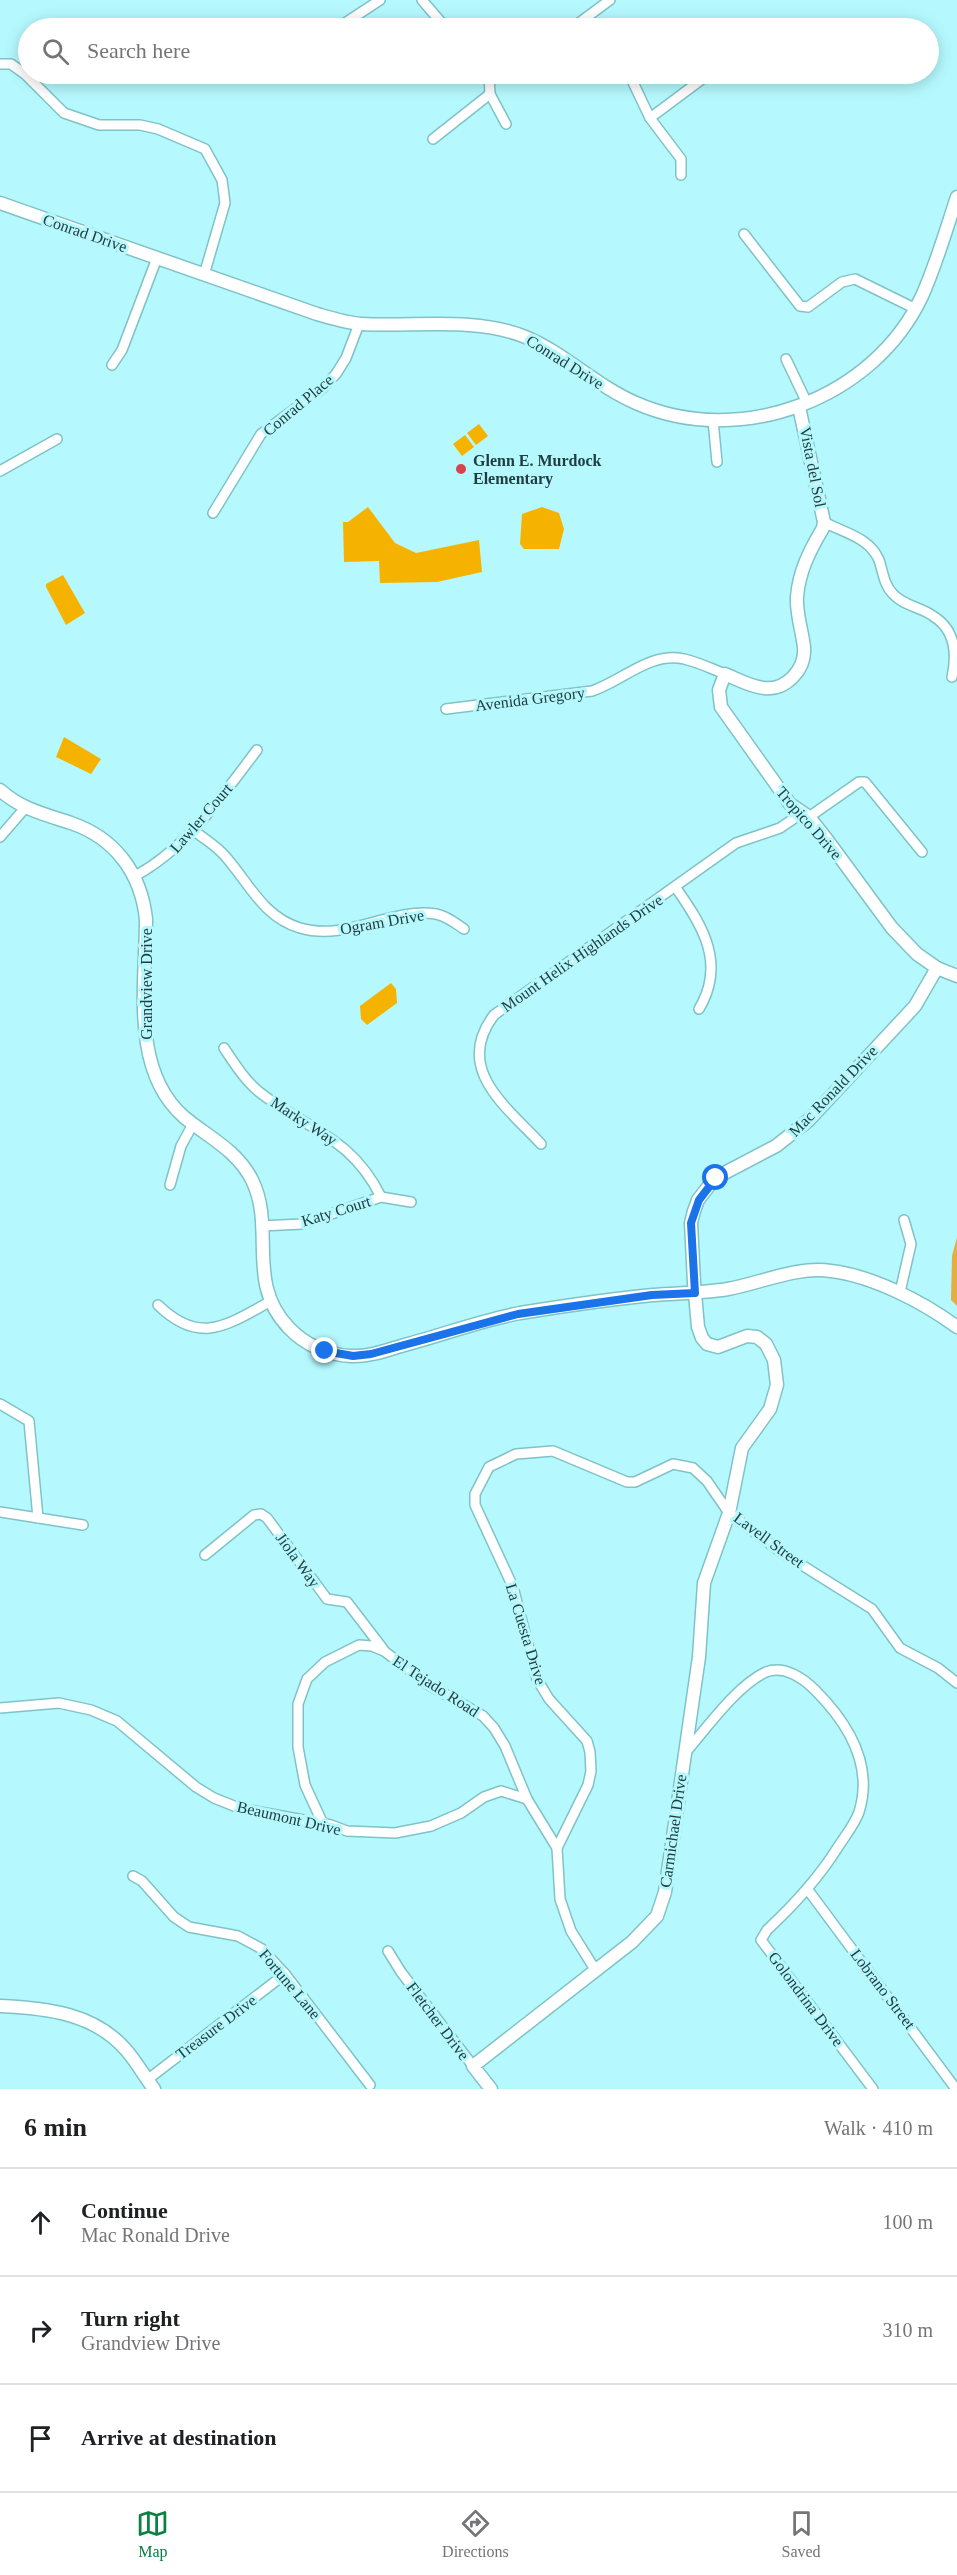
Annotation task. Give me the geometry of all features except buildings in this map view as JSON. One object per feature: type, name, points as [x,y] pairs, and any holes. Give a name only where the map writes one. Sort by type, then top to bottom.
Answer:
[{"type":"street","points":[[353,18],[380,0]]},
{"type":"street","points":[[422,0],[437,18]]},
{"type":"street","points":[[586,18],[610,0]]},
{"type":"street","points":[[0,64],[11,64],[18,69]]},
{"type":"street","points":[[35,84],[64,113],[99,126],[140,125],[158,129],[205,149],[222,180],[225,203],[204,275]]},
{"type":"street","points":[[490,84],[490,94],[506,124]]},
{"type":"street","points":[[634,84],[650,118],[681,159],[681,175]]},
{"type":"street","points":[[650,118],[696,84]]},
{"type":"street","points":[[433,139],[490,94]]},
{"type":"street","name":"Conrad Drive","points":[[0,203],[317,314],[359,324],[491,326],[539,343],[604,387],[637,404],[672,416],[713,420],[747,419],[803,405],[851,379],[882,352],[922,297],[953,215],[957,197]]},
{"type":"street","points":[[744,234],[800,306],[808,307],[842,282],[855,279],[914,308]]},
{"type":"street","points":[[112,365],[122,350],[157,258]]},
{"type":"street","name":"Conrad Place","points":[[213,513],[261,434],[324,387],[336,374],[346,358],[359,324]]},
{"type":"street","points":[[786,359],[803,405]]},
{"type":"street","name":"Vista del Sol","points":[[803,405],[824,522],[864,541],[878,557],[887,584],[894,595],[906,604],[933,616],[942,624],[956,649],[952,677]]},
{"type":"street","points":[[713,420],[717,462]]},
{"type":"street","points":[[0,471],[57,438]]},
{"type":"street","name":"Avenida Gregory","points":[[446,709],[592,691],[654,660],[686,659],[768,688],[781,686],[796,674],[802,662],[804,650],[797,609],[799,584],[805,562],[824,522]]},
{"type":"street","name":"Tropico Drive","points":[[724,674],[719,690],[724,714],[790,804],[806,815],[892,928],[917,954],[937,968],[957,976]]},
{"type":"street","name":"Lawler Court","points":[[135,876],[166,858],[193,830],[256,750]]},
{"type":"street","name":"Mount Helix Highlands Drive","points":[[541,1144],[491,1091],[484,1079],[479,1051],[485,1028],[499,1009],[676,888],[736,843],[780,828],[806,815],[859,782],[865,782],[922,852]]},
{"type":"street","name":"Grandview Drive","points":[[0,789],[25,808],[73,824],[100,837],[122,856],[135,876],[144,901],[146,919],[148,1054],[161,1088],[175,1108],[226,1148],[248,1173],[260,1200],[262,1267],[271,1302],[280,1318],[300,1338],[325,1351],[353,1356],[371,1354],[518,1314],[652,1295],[695,1293],[738,1287],[821,1270],[846,1274],[900,1292],[918,1300],[957,1327]]},
{"type":"street","points":[[0,837],[25,808]]},
{"type":"street","name":"Ogram Drive","points":[[193,830],[224,854],[271,913],[300,928],[319,931],[350,929],[418,914],[437,914],[464,929]]},
{"type":"street","points":[[676,888],[698,919],[710,954],[710,992],[699,1010]]},
{"type":"street","name":"Mac Ronald Drive","points":[[695,1293],[691,1223],[704,1192],[722,1173],[776,1146],[809,1120],[915,1006],[937,968]]},
{"type":"street","name":"Marky Way","points":[[224,1048],[242,1074],[256,1089],[337,1141],[353,1155],[368,1173],[381,1197]]},
{"type":"street","points":[[170,1185],[181,1146],[193,1124]]},
{"type":"street","name":"Katy Court","points":[[261,1226],[302,1224],[381,1197],[411,1202]]},
{"type":"street","points":[[900,1292],[911,1244],[904,1220]]},
{"type":"street","name":"Lavell Street","points":[[695,1293],[698,1327],[704,1341],[718,1347],[747,1336],[758,1337],[771,1352],[776,1367],[777,1385],[773,1402],[742,1448],[729,1513],[781,1552],[872,1609],[900,1648],[938,1668],[957,1683]]},
{"type":"street","points":[[158,1305],[182,1325],[208,1330],[225,1326],[271,1302]]},
{"type":"street","points":[[0,1404],[29,1421],[38,1518]]},
{"type":"street","name":"La Cuesta Drive","points":[[557,1848],[588,1785],[591,1771],[590,1752],[587,1741],[549,1699],[537,1679],[513,1587],[475,1505],[479,1482],[489,1467],[516,1454],[553,1451],[627,1482],[635,1482],[669,1465],[679,1464],[693,1468],[707,1481],[729,1513]]},
{"type":"street","points":[[0,1512],[83,1525]]},
{"type":"street","name":"Carmichael Drive","points":[[473,2066],[632,1942],[657,1916],[665,1892],[686,1753],[699,1658],[704,1583],[729,1513]]},
{"type":"street","name":"Jiola Way","points":[[205,1555],[254,1515],[261,1514],[274,1526],[327,1599],[346,1602],[384,1651]]},
{"type":"street","name":"El Tejado Road","points":[[324,1824],[305,1785],[298,1747],[298,1704],[307,1679],[324,1662],[359,1645],[372,1646],[384,1651],[429,1685],[483,1716],[505,1746],[527,1799],[557,1848],[560,1899],[571,1931],[596,1971]]},
{"type":"street","name":"Golondrina Drive","points":[[686,1753],[745,1688],[766,1672],[780,1671],[799,1676],[835,1710],[847,1726],[860,1759],[864,1789],[859,1813],[818,1880],[767,1930],[760,1940],[873,2089]]},
{"type":"street","name":"Beaumont Drive","points":[[0,1708],[59,1703],[91,1710],[117,1721],[196,1787],[214,1798],[239,1808],[324,1824],[347,1831],[395,1833],[431,1826],[446,1820],[484,1797],[501,1791],[527,1799]]},
{"type":"street","name":"Fortune Lane","points":[[133,1875],[142,1881],[174,1917],[189,1927],[246,1939],[262,1949],[285,1974],[370,2085]]},
{"type":"street","name":"Lobrano Street","points":[[808,1890],[956,2089]]},
{"type":"street","name":"Fletcher Drive","points":[[388,1951],[401,1972],[491,2089]]},
{"type":"street","name":"Treasure Drive","points":[[151,2084],[285,1974]]},
{"type":"street","points":[[0,2006],[58,2011],[92,2024],[127,2051],[151,2084]]},
{"type":"shaded area","points":[[479,424],[488,436],[476,445],[467,433]]},
{"type":"shaded area","points":[[465,435],[474,447],[462,456],[453,444]]},
{"type":"shaded area","points":[[368,507],[395,543],[416,553],[479,540],[482,572],[437,582],[380,583],[379,561],[344,562],[343,522],[348,522]]},
{"type":"shaded area","points":[[542,507],[559,513],[564,529],[559,549],[524,549],[520,544],[522,514]]},
{"type":"shaded area","points":[[63,575],[85,613],[66,625],[46,587],[46,584]]},
{"type":"shaded area","points":[[64,737],[101,759],[91,774],[56,757]]},
{"type":"shaded area","points":[[391,983],[396,989],[397,1003],[367,1025],[361,1019],[360,1006]]},
{"type":"shaded area","points":[[957,1237],[957,1306],[951,1300],[952,1256]]},
{"type":"place","name":"Glenn E. Murdock Elementary","points":[[461,469]]},
{"type":"route","points":[[325,1351],[362,1356],[518,1314],[652,1295],[695,1293],[691,1223],[699,1200],[716,1178]]}]
